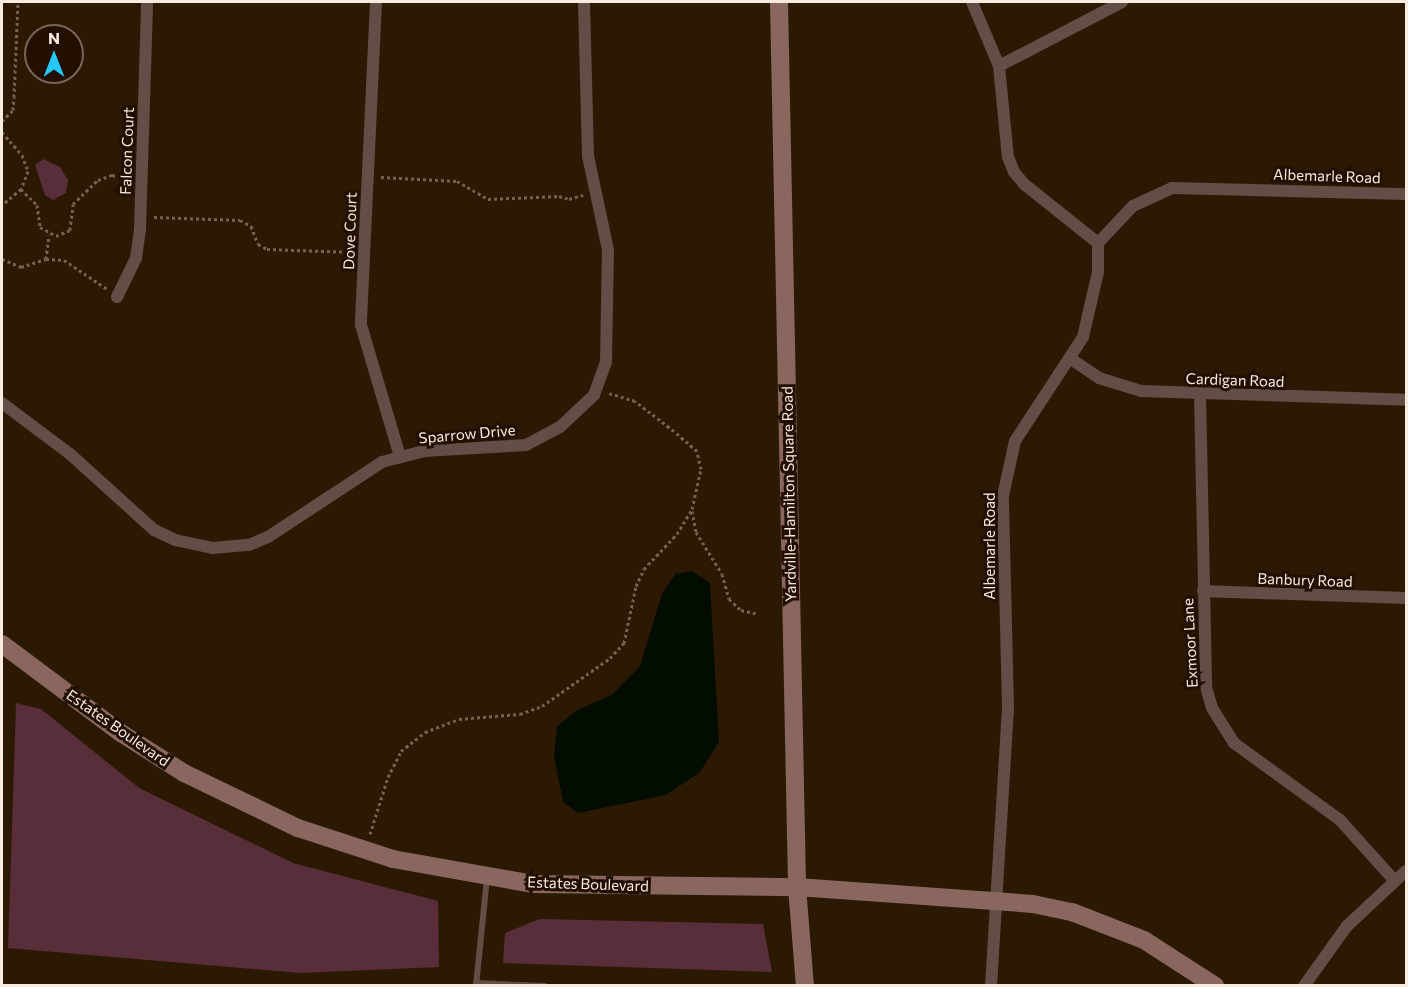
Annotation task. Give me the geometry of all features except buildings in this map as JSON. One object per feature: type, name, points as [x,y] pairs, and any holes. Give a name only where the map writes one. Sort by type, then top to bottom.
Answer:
[{"type":"street","name":"Falcon Court","points":[[117,297],[136,258],[140,216],[147,2]]},
{"type":"street","name":"Dove Court","points":[[376,2],[361,325],[400,458]]},
{"type":"street","name":"Sparrow Drive","points":[[2,403],[70,454],[154,530],[197,546],[231,547],[268,537],[382,462],[424,450],[526,445],[560,427],[597,389],[606,362],[608,250],[588,156],[584,2]]},
{"type":"street","name":"Yardville-Hamilton Square Road","points":[[779,2],[797,887],[805,986]]},
{"type":"street","points":[[972,2],[999,66],[1008,157],[1014,172],[1024,184],[1098,243]]},
{"type":"street","points":[[999,66],[1122,2]]},
{"type":"street","name":"Albemarle Road","points":[[991,986],[1008,707],[1003,496],[1016,441],[1028,416],[1071,359],[1090,315],[1098,243],[1133,206],[1172,188],[1407,194]]},
{"type":"street","name":"Cardigan Road","points":[[1071,359],[1121,387],[1200,394],[1407,400]]},
{"type":"street","name":"Exmoor Lane","points":[[1200,394],[1206,687],[1221,727],[1247,754],[1340,820],[1394,880]]},
{"type":"street","name":"Banbury Road","points":[[1203,591],[1407,598]]},
{"type":"street","name":"Estates Boulevard","points":[[2,644],[121,733],[184,773],[298,828],[365,850],[534,884],[797,887],[996,899],[1053,908],[1108,924],[1172,956],[1215,986]]},
{"type":"street","points":[[1304,986],[1347,926],[1394,880],[1407,871]]},
{"type":"lane","points":[[487,876],[476,984],[545,986]]},
{"type":"path","points":[[2,121],[13,110],[18,2]]},
{"type":"path","points":[[2,132],[26,163],[28,171],[21,189],[2,205]]},
{"type":"path","points":[[49,235],[70,230],[73,204],[104,176],[141,179]]},
{"type":"path","points":[[368,177],[457,181],[488,199],[574,198],[596,192]]},
{"type":"path","points":[[21,189],[37,205],[40,227],[49,235]]},
{"type":"path","points":[[140,216],[240,220],[251,226],[261,247],[364,253]]},
{"type":"path","points":[[46,259],[49,235]]},
{"type":"path","points":[[2,259],[21,267],[46,259],[76,265],[117,297]]},
{"type":"path","points":[[365,850],[388,777],[401,751],[425,732],[459,718],[520,714],[542,706],[610,658],[624,643],[644,569],[676,534],[692,509],[701,469],[697,450],[635,401],[597,389]]},
{"type":"path","points":[[692,509],[696,532],[722,574],[729,599],[741,609],[758,614]]},
{"type":"shaded area","points":[[43,159],[60,167],[68,180],[66,193],[53,200],[45,195],[35,165]]},
{"type":"shaded area","points":[[692,571],[710,583],[719,742],[700,772],[666,795],[578,813],[563,802],[554,756],[557,727],[574,712],[613,694],[640,666],[662,594],[675,574]]},
{"type":"shaded area","points":[[16,703],[41,709],[139,788],[293,863],[438,901],[439,967],[300,973],[8,948]]},
{"type":"shaded area","points":[[540,919],[763,924],[772,972],[503,963],[505,933]]}]
